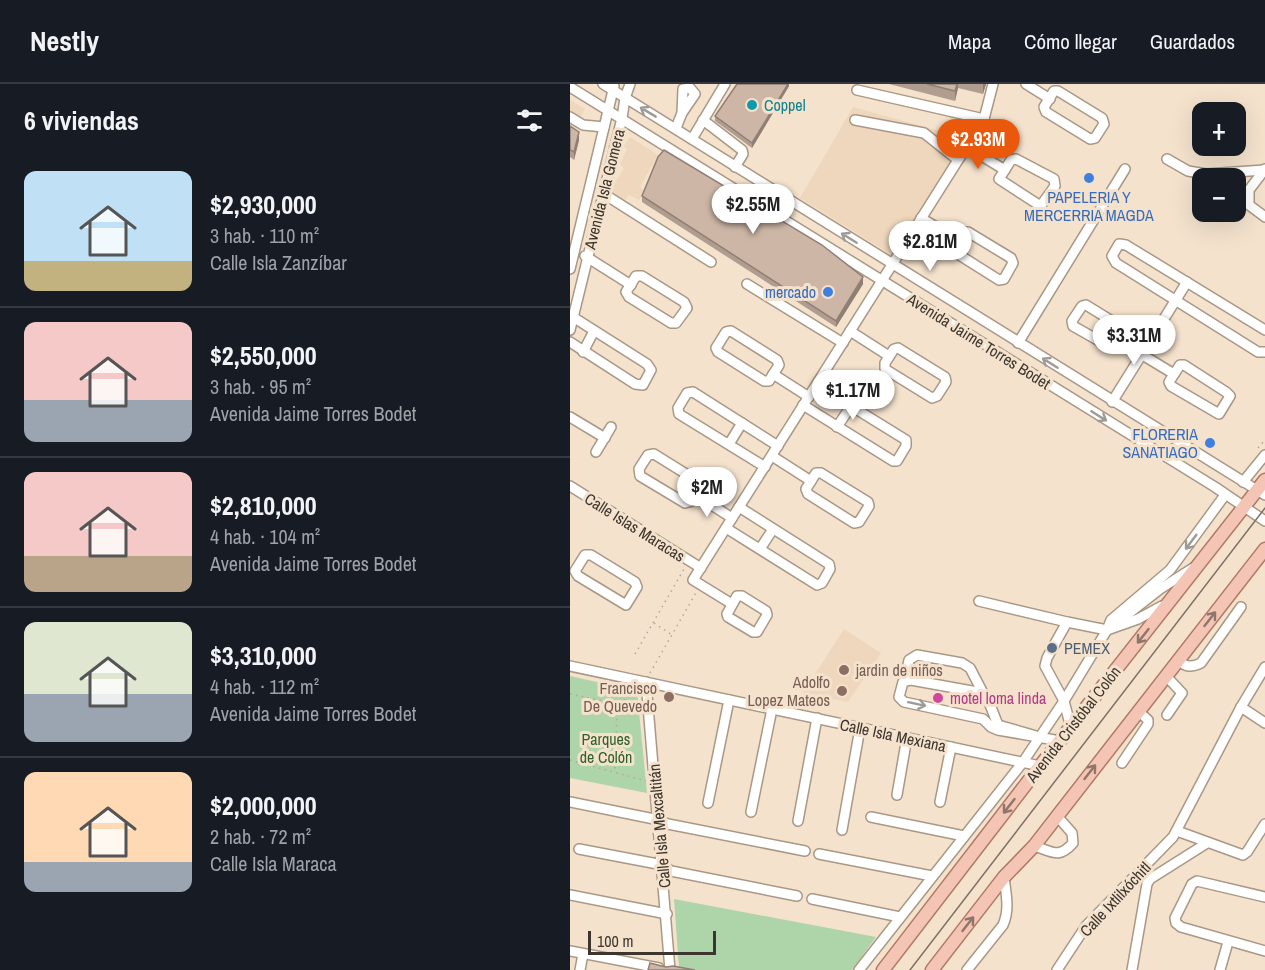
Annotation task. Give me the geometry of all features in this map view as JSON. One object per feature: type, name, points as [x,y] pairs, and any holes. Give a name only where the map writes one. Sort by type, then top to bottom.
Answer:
[{"type":"main road","name":"Avenida Cristóbal Colón","points":[[883,970],[1173,597],[1244,508],[1263,489]]},
{"type":"main road","points":[[932,970],[1004,876],[1034,846],[1265,549]]},
{"type":"street","name":"Avenida Jaime Torres Bodet","points":[[603,84],[614,87],[625,98],[1112,402],[1243,482],[1263,489]]},
{"type":"street","name":"Avenida Isla Gomera","points":[[570,330],[630,84]]},
{"type":"street","points":[[692,140],[725,84]]},
{"type":"street","points":[[732,604],[697,583],[701,568],[967,147],[984,118],[993,84]]},
{"type":"street","points":[[1026,84],[1050,99]]},
{"type":"street","name":"Avenida Isla Gomera","points":[[570,269],[572,248],[614,87]]},
{"type":"street","points":[[857,90],[984,118]]},
{"type":"street","points":[[1054,91],[1058,91],[1102,118],[1104,123],[1095,138],[1090,138],[1046,112],[1044,107],[1050,99],[1054,91]]},
{"type":"street","name":"Avenida Jaime Torres Bodet","points":[[572,92],[622,118],[1265,521]]},
{"type":"street","points":[[676,128],[682,113]]},
{"type":"street","points":[[570,117],[583,126],[604,127]]},
{"type":"street","points":[[703,120],[742,150],[744,154],[735,166]]},
{"type":"street","points":[[855,120],[924,133],[958,160]]},
{"type":"street","points":[[967,147],[1005,170]]},
{"type":"street","points":[[1016,159],[1054,179],[1055,186],[1039,205],[999,179],[1005,170],[1011,160],[1016,159]]},
{"type":"street","points":[[1167,159],[1188,171],[1206,174],[1264,169]]},
{"type":"street","points":[[1018,344],[1125,169]]},
{"type":"street","points":[[1264,169],[1250,190],[1249,205],[1265,217]]},
{"type":"street","points":[[603,194],[711,262]]},
{"type":"street","points":[[921,218],[958,240]]},
{"type":"street","points":[[963,232],[968,232],[1011,258],[1013,263],[1004,279],[999,280],[956,253],[953,249],[958,240],[963,232]]},
{"type":"street","points":[[1265,330],[1126,245],[1119,244],[1112,256],[1116,263],[1258,352],[1265,352]]},
{"type":"street","points":[[572,248],[631,285]]},
{"type":"street","points":[[636,276],[642,276],[684,302],[687,308],[676,323],[671,323],[629,297],[626,292],[631,285],[636,276]]},
{"type":"street","points":[[1112,402],[1186,282]]},
{"type":"street","points":[[747,284],[843,343]]},
{"type":"street","points":[[1086,305],[1112,321],[1114,325],[1108,334],[1103,343],[1099,342],[1073,326],[1072,321],[1082,306],[1086,305]]},
{"type":"street","points":[[570,342],[635,384],[643,385],[651,370],[647,364],[573,317]]},
{"type":"street","points":[[583,352],[594,331]]},
{"type":"street","points":[[731,331],[777,360],[779,365],[773,374],[769,381],[764,381],[718,352],[716,348],[726,332],[731,331]]},
{"type":"street","points":[[850,331],[889,356]]},
{"type":"street","points":[[1108,334],[1174,374]]},
{"type":"street","points":[[898,348],[945,377],[946,382],[937,396],[932,398],[885,369],[889,356],[894,349],[898,348]]},
{"type":"street","points":[[1180,364],[1184,365],[1226,392],[1230,396],[1219,414],[1171,386],[1169,382],[1174,374],[1180,364]]},
{"type":"street","points":[[773,374],[837,427],[893,461],[897,461],[906,446],[906,440],[817,384]]},
{"type":"street","points":[[765,467],[679,414],[678,408],[687,393],[693,392],[778,446]]},
{"type":"street","points":[[837,427],[850,406]]},
{"type":"street","points":[[570,417],[604,438]]},
{"type":"street","points":[[729,444],[742,423]]},
{"type":"street","points":[[596,452],[612,427]]},
{"type":"street","points":[[1243,482],[1261,453]]},
{"type":"street","points":[[648,454],[654,454],[699,482],[701,488],[696,495],[692,501],[685,503],[640,476],[639,469],[648,454]]},
{"type":"street","points":[[772,456],[811,481]]},
{"type":"street","points":[[816,473],[821,473],[868,502],[869,506],[859,522],[854,523],[808,494],[806,489],[811,481],[816,473]]},
{"type":"street","name":"Calle Islas Maracas","points":[[570,486],[701,568]]},
{"type":"street","points":[[696,495],[732,518]]},
{"type":"street","points":[[1107,630],[1108,623],[1119,611],[1170,570],[1225,495]]},
{"type":"street","points":[[726,528],[817,585],[822,583],[830,569],[829,564],[739,507]]},
{"type":"street","points":[[760,549],[773,529]]},
{"type":"street","points":[[570,555],[580,562]]},
{"type":"street","points":[[585,555],[591,555],[635,582],[637,587],[626,605],[578,576],[575,571],[580,562],[585,555]]},
{"type":"street","points":[[859,970],[1041,738],[1107,630],[1160,589],[1200,564]]},
{"type":"street","points":[[738,596],[742,596],[766,611],[767,615],[757,632],[753,632],[728,617],[727,614],[732,604],[738,596]]},
{"type":"street","points":[[980,601],[1107,630],[1153,613],[1173,597]]},
{"type":"street","points":[[1177,660],[1186,666],[1193,667],[1201,663],[1241,607]]},
{"type":"street","points":[[1067,622],[1045,663],[1064,701],[1071,728]]},
{"type":"street","points":[[1041,738],[998,725],[987,697],[970,668],[962,663],[917,655],[909,660],[899,696],[904,702],[983,719],[996,729],[1041,738],[1060,741]]},
{"type":"street","name":"Calle Isla Mexiana","points":[[570,666],[1040,766]]},
{"type":"street","name":"Calle Ixtlilxóchitl","points":[[1057,970],[1086,926],[1177,831],[1240,707],[1265,667]]},
{"type":"street","points":[[1166,676],[1182,693],[1167,715]]},
{"type":"street","points":[[905,680],[983,693]]},
{"type":"street","name":"Calle Isla Mexcaltitán","points":[[646,682],[667,914],[668,970]]},
{"type":"street","points":[[708,803],[729,700]]},
{"type":"street","points":[[1240,707],[1265,723]]},
{"type":"street","points":[[751,812],[772,709]]},
{"type":"street","points":[[1122,763],[1148,724],[1148,720],[1138,711]]},
{"type":"street","points":[[798,821],[817,718]]},
{"type":"street","points":[[842,830],[860,728]]},
{"type":"street","points":[[897,795],[907,737]]},
{"type":"street","points":[[940,802],[951,747]]},
{"type":"street","points":[[570,801],[659,820],[668,824],[805,851]]},
{"type":"street","points":[[1034,846],[1060,854],[1073,843],[1072,833],[1057,816]]},
{"type":"street","points":[[871,817],[964,836]]},
{"type":"street","points":[[1177,831],[1240,855],[1245,854],[1265,824]]},
{"type":"street","points":[[1132,970],[1147,884],[1150,879],[1207,843]]},
{"type":"street","points":[[579,849],[663,866],[671,871],[797,896]]},
{"type":"street","points":[[819,854],[932,876]]},
{"type":"street","points":[[967,970],[1003,925],[1008,909],[1004,876]]},
{"type":"street","points":[[1265,897],[1197,881],[1192,884],[1175,918],[1180,927],[1265,951]]},
{"type":"street","points":[[570,895],[667,914]]},
{"type":"street","points":[[812,899],[900,917]]},
{"type":"street","points":[[1221,970],[1228,942]]},
{"type":"street","points":[[570,951],[628,966],[668,970]]},
{"type":"street","points":[[580,970],[583,954]]},
{"type":"path","points":[[1261,453],[1265,440]]},
{"type":"path","points":[[635,654],[686,566]]},
{"type":"path","points":[[615,708],[646,682],[697,583]]},
{"type":"path","points":[[653,623],[672,635]]},
{"type":"path","points":[[570,694],[604,701],[618,712],[615,772]]},
{"type":"path","points":[[570,760],[656,784]]},
{"type":"shaded area","points":[[570,100],[585,109],[570,139]]},
{"type":"shaded area","points":[[853,107],[965,138],[892,255],[800,198]]},
{"type":"shaded area","points":[[630,137],[658,155],[640,187],[646,192],[639,200],[629,195],[625,200],[610,191],[624,168],[620,164],[627,149],[624,146]]},
{"type":"shaded area","name":"jardin de niños","points":[[844,629],[881,653],[848,702],[803,693]]},
{"type":"green space","name":"Parques de Colón","points":[[570,676],[637,691],[647,793],[570,778]]},
{"type":"green space","points":[[674,899],[876,937],[852,970],[688,970],[679,968]]},
{"type":"building","name":"Coppel","points":[[737,84],[788,84],[752,143],[715,116]]},
{"type":"building","points":[[927,84],[957,84],[955,91]]},
{"type":"building","points":[[570,126],[579,132],[574,152],[570,150]]},
{"type":"building","points":[[664,150],[822,245],[863,277],[836,321],[642,196],[658,157]]},
{"type":"building","points":[[650,963],[666,967],[695,970],[648,970]]},
{"type":"tram line","points":[[910,970],[1265,508]]},
{"type":"place","name":"Coppel","points":[[752,105]]},
{"type":"place","name":"PAPELERIA Y MERCERRIA MAGDA","points":[[1089,178]]},
{"type":"place","name":"mercado","points":[[828,292]]},
{"type":"place","name":"FLORERIA SANATIAGO","points":[[1210,443]]},
{"type":"place","name":"PEMEX","points":[[1052,648]]},
{"type":"place","name":"jardin de niños","points":[[844,670]]},
{"type":"place","name":"Adolfo Lopez Mateos","points":[[842,691]]},
{"type":"place","name":"Francisco De Quevedo","points":[[669,697]]},
{"type":"place","name":"motel loma linda","points":[[938,698]]}]
